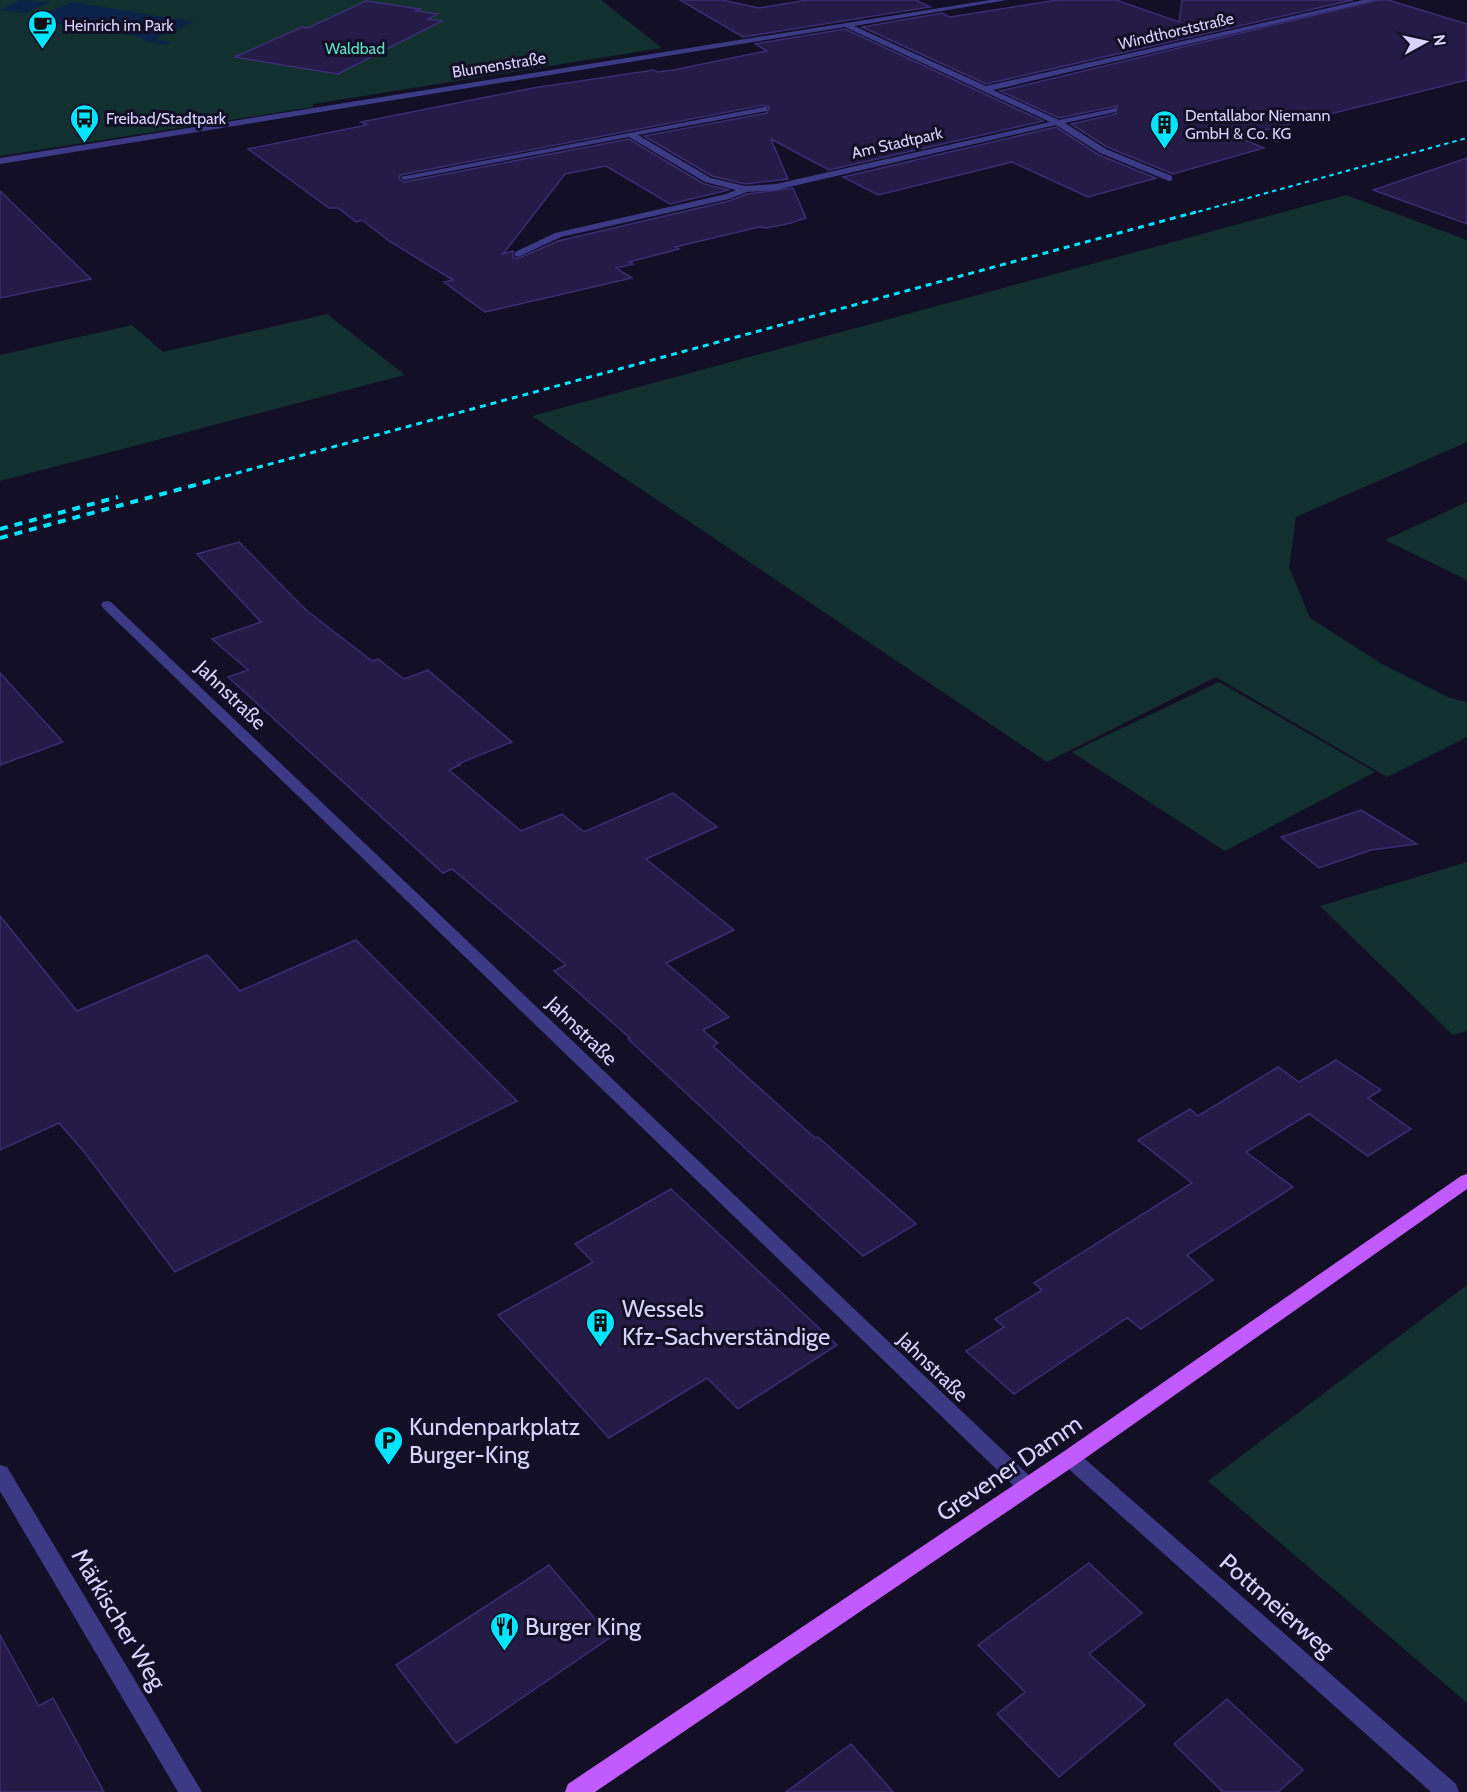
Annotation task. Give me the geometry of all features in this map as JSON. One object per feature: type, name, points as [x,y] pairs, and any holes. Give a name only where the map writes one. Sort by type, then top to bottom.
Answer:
[{"type":"main road","name":"Grevener Damm","points":[[576,1792],[1070,1458],[1467,1180]]},
{"type":"street","name":"Blumenstraße","points":[[0,161],[1003,0]]},
{"type":"street","name":"Windthorststraße","points":[[985,88],[1372,0]]},
{"type":"street","points":[[846,25],[1055,121],[1103,151],[1169,178]]},
{"type":"street","points":[[404,177],[764,109]]},
{"type":"street","name":"Am Stadtpark","points":[[632,135],[708,180],[745,189],[776,187],[1055,121],[1113,110]]},
{"type":"street","name":"Am Stadtpark","points":[[518,254],[558,235],[729,196],[745,189]]},
{"type":"street","name":"Jahnstraße","points":[[107,606],[1027,1486]]},
{"type":"street","name":"Pottmeierweg","points":[[1070,1458],[1448,1792]]},
{"type":"street","name":"Märkischer Weg","points":[[0,1473],[191,1792]]},
{"type":"green space","name":"Waldbad","points":[[0,0],[601,0],[662,48],[313,104],[313,107],[0,156]]},
{"type":"green space","points":[[1346,195],[1467,240],[1467,442],[1296,517],[1289,567],[1310,618],[1382,664],[1450,698],[1467,702],[1467,737],[1387,777],[1216,677],[1047,762],[532,416]]},
{"type":"green space","points":[[327,314],[405,375],[0,481],[0,355],[132,325],[163,352]]},
{"type":"green space","points":[[1467,502],[1467,580],[1385,540]]},
{"type":"green space","points":[[1219,682],[1375,772],[1225,851],[1072,752]]},
{"type":"green space","points":[[1467,862],[1467,1031],[1453,1035],[1320,906]]},
{"type":"green space","points":[[1467,1285],[1467,1703],[1208,1481]]},
{"type":"water","points":[[20,0],[51,2],[25,13],[0,10]]},
{"type":"water","points":[[73,2],[194,22],[154,39],[171,42],[167,45],[144,41],[141,37],[30,19]]},
{"type":"building","points":[[680,0],[722,0],[759,8],[808,0],[916,0],[930,7],[743,37]]},
{"type":"building","points":[[1057,0],[1116,0],[1179,22],[1182,0],[1353,0],[986,84],[862,27],[942,13],[950,17]]},
{"type":"building","points":[[1378,0],[1388,0],[1467,24],[1467,80],[1237,137],[1264,148],[1173,174],[1107,147],[1071,124],[1116,114],[1117,106],[1059,118],[1000,91]]},
{"type":"building","name":"Waldbad","points":[[366,1],[420,9],[416,11],[438,14],[428,19],[442,21],[338,74],[235,57],[302,27],[308,28]]},
{"type":"building","points":[[845,29],[1043,121],[829,170],[771,139],[788,179],[745,184],[712,176],[644,136],[767,113],[769,107],[764,105],[400,175],[399,179],[404,182],[629,139],[704,184],[729,190],[670,204],[606,166],[565,174],[503,254],[513,251],[513,257],[517,259],[558,241],[729,201],[747,194],[793,188],[806,218],[675,247],[679,249],[629,262],[633,264],[616,268],[632,278],[485,312],[444,282],[453,280],[389,241],[362,220],[356,222],[338,208],[329,208],[248,149],[367,125],[361,122],[533,88],[654,70],[657,72],[673,70],[767,51],[755,44]]},
{"type":"building","points":[[1056,127],[1099,155],[1156,178],[1088,197],[1012,162],[878,195],[843,177]]},
{"type":"building","points":[[1467,158],[1467,224],[1373,190]]},
{"type":"building","points":[[0,191],[91,279],[0,298]]},
{"type":"building","points":[[239,542],[306,610],[372,661],[378,659],[404,679],[428,670],[512,742],[458,764],[460,765],[449,770],[521,831],[562,814],[584,832],[673,793],[717,827],[646,859],[734,930],[666,963],[729,1017],[703,1030],[718,1043],[713,1046],[815,1138],[818,1137],[916,1224],[863,1256],[628,1039],[630,1038],[554,971],[566,965],[452,869],[443,873],[228,677],[248,670],[212,639],[261,622],[197,554]]},
{"type":"building","points":[[0,673],[63,742],[0,765]]},
{"type":"building","points":[[1361,810],[1417,844],[1371,850],[1319,868],[1281,837]]},
{"type":"building","points":[[0,916],[77,1011],[207,955],[240,991],[356,940],[517,1101],[175,1272],[85,1153],[59,1123],[0,1150]]},
{"type":"building","points":[[1336,1060],[1381,1090],[1368,1098],[1411,1129],[1368,1156],[1309,1114],[1246,1152],[1293,1187],[1187,1255],[1213,1280],[1141,1329],[1127,1318],[1014,1394],[966,1351],[1004,1327],[995,1319],[1042,1290],[1034,1283],[1192,1183],[1138,1140],[1190,1109],[1198,1116],[1278,1067],[1299,1082]]},
{"type":"building","points":[[671,1189],[837,1345],[738,1409],[707,1378],[609,1438],[498,1315],[593,1262],[575,1244]]},
{"type":"building","points":[[1089,1563],[1142,1613],[1089,1654],[1145,1705],[1059,1777],[997,1714],[1025,1692],[978,1645]]},
{"type":"building","name":"Burger King","points":[[549,1565],[611,1637],[456,1743],[396,1665]]},
{"type":"building","points":[[0,1635],[39,1706],[53,1698],[104,1792],[0,1792]]},
{"type":"building","points":[[1227,1699],[1303,1770],[1278,1792],[1223,1792],[1174,1744]]},
{"type":"building","points":[[851,1744],[893,1792],[786,1792]]},
{"type":"railway","points":[[1190,214],[1467,138]]},
{"type":"railway","points":[[204,482],[1196,212]]},
{"type":"railway","points":[[0,538],[210,481]]},
{"type":"railway","points":[[0,529],[118,497]]},
{"type":"place","name":"Heinrich im Park","points":[[43,50]]},
{"type":"place","name":"Freibad/Stadtpark","points":[[85,144]]},
{"type":"place","name":"Dentallabor Niemann GmbH & Co. KG","points":[[1164,150]]},
{"type":"place","name":"Wessels Kfz-Sachverständige","points":[[601,1348]]},
{"type":"place","name":"Kundenparkplatz Burger-King","points":[[388,1466]]},
{"type":"place","name":"Burger King","points":[[504,1652]]}]
